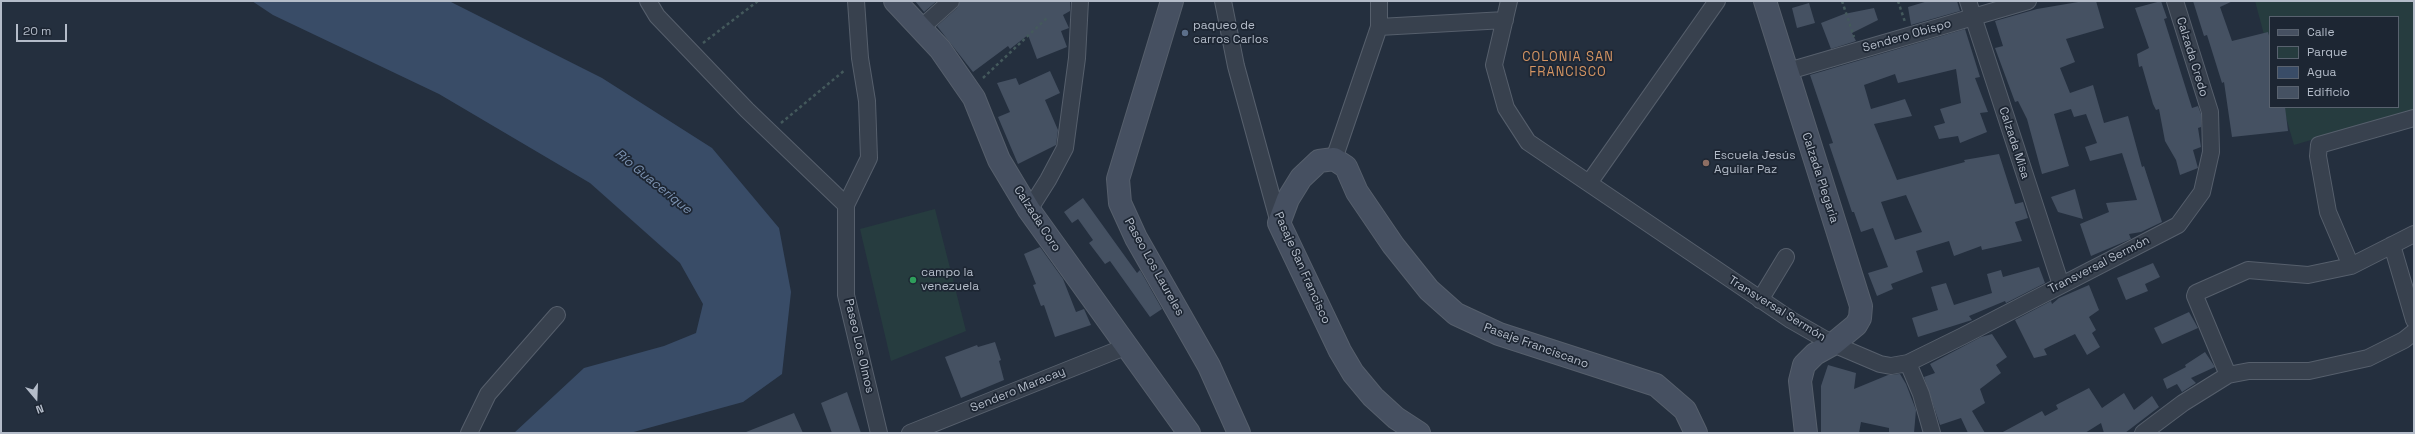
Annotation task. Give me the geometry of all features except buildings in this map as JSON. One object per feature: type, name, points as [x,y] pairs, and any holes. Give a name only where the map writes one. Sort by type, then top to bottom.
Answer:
[{"type":"street","points":[[648,1],[657,16],[691,52],[770,132],[846,205]]},
{"type":"street","name":"Paseo Los Olmos","points":[[856,1],[860,58],[867,101],[869,158],[846,205],[846,295],[879,433]]},
{"type":"street","name":"Calzada Coro","points":[[895,1],[940,49],[974,98],[999,160],[1029,210],[1125,347],[1189,433]]},
{"type":"street","points":[[921,28],[951,1]]},
{"type":"street","points":[[1029,210],[1048,180],[1064,148],[1077,58],[1080,1]]},
{"type":"street","name":"Paseo Los Laureles","points":[[1172,1],[1118,178],[1120,203],[1136,238],[1209,366],[1239,433]]},
{"type":"street","name":"Pasaje San Francisco","points":[[1223,1],[1236,66],[1279,224],[1340,351],[1353,373],[1373,397],[1396,418],[1419,433]]},
{"type":"street","points":[[1279,224],[1288,198],[1301,178],[1320,161],[1334,159],[1379,26],[1379,1]]},
{"type":"street","name":"Transversal Sermón","points":[[1509,1],[1494,65],[1506,108],[1528,142],[1760,300],[1833,344],[1880,364],[1891,366],[1908,363],[2178,224],[2202,192],[2211,152],[2210,112]]},
{"type":"street","points":[[1589,183],[1717,1]]},
{"type":"street","name":"Calzada Plegaria","points":[[1765,1],[1785,72],[1861,306],[1860,318],[1856,325],[1833,344],[1815,354],[1804,365],[1800,381],[1806,433]]},
{"type":"street","name":"Calzada Misa","points":[[1968,1],[2061,285]]},
{"type":"street","name":"Sendero Obispo","points":[[1785,72],[2028,1]]},
{"type":"street","name":"Calzada Credo","points":[[2175,1],[2210,112]]},
{"type":"street","points":[[1379,26],[1505,20]]},
{"type":"street","points":[[2351,266],[2328,212],[2318,156],[2319,145],[2414,118]]},
{"type":"street","name":"Pasaje Franciscano","points":[[1334,159],[1346,168],[1357,192],[1393,245],[1429,290],[1456,314],[1499,334],[1656,385],[1685,410],[1696,433]]},
{"type":"street","points":[[2228,375],[2195,296],[2196,293],[2248,270],[2308,275],[2351,266],[2414,234]]},
{"type":"street","points":[[2392,245],[2414,320]]},
{"type":"street","points":[[1760,300],[1786,257]]},
{"type":"street","points":[[469,433],[488,394],[557,315]]},
{"type":"street","points":[[2145,433],[2183,403],[2228,375],[2249,371],[2309,371],[2368,358],[2404,340],[2414,332]]},
{"type":"street","name":"Sendero Maracay","points":[[910,433],[1125,347]]},
{"type":"street","points":[[1908,363],[1921,394],[1932,433]]},
{"type":"path","points":[[691,52],[758,1]]},
{"type":"path","points":[[1842,1],[1859,50]]},
{"type":"path","points":[[1898,1],[1910,35]]},
{"type":"path","points":[[969,91],[1048,16]]},
{"type":"path","points":[[770,132],[860,58]]},
{"type":"green space","points":[[2255,1],[2414,1],[2414,110],[2294,145],[2283,108],[2399,108],[2399,16],[2269,16],[2269,53]]},
{"type":"green space","name":"campo la venezuela","points":[[935,209],[966,331],[891,361],[860,229]]},
{"type":"water","name":"Río Guacerique","points":[[252,1],[449,1],[602,78],[712,148],[779,228],[791,292],[782,374],[743,402],[630,433],[514,433],[584,368],[664,346],[696,333],[703,304],[680,263],[590,183],[439,94],[273,15]]},
{"type":"place","name":"paqueo de carros Carlos","points":[[1185,33]]},
{"type":"place","name":"Escuela Jesús Aguilar Paz","points":[[1706,163]]},
{"type":"place","name":"campo la venezuela","points":[[913,280]]},
{"type":"district","name":"COLONIA SAN FRANCISCO","points":[[1568,64]]}]
